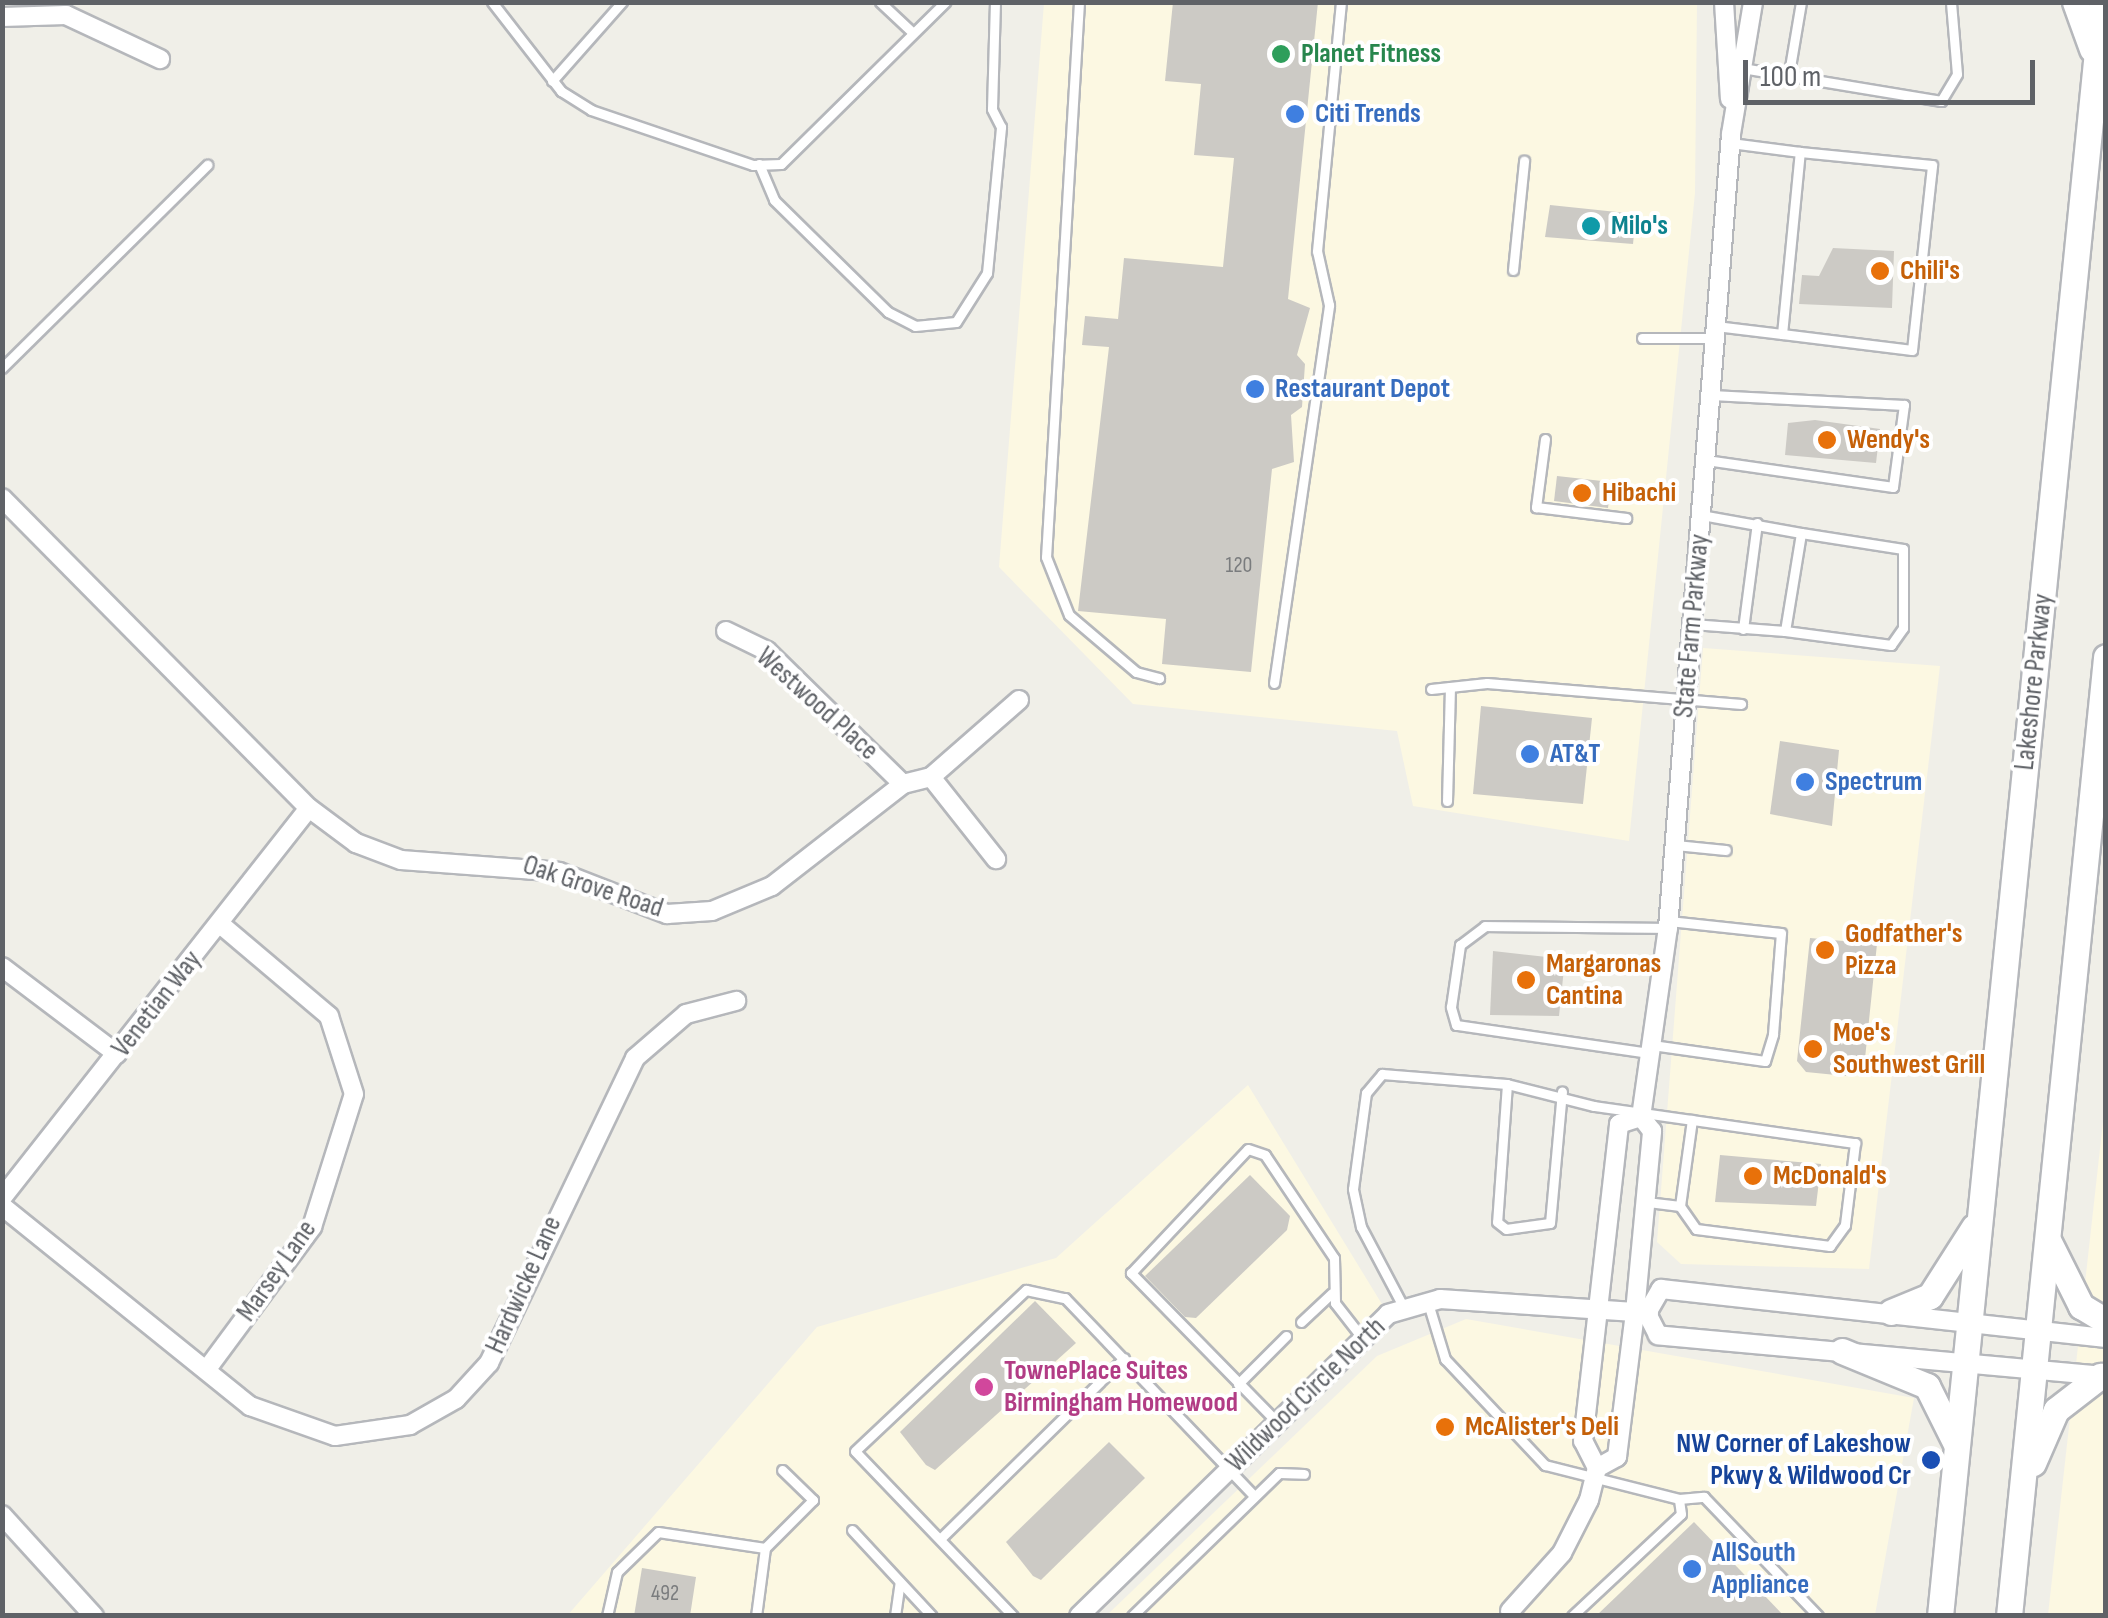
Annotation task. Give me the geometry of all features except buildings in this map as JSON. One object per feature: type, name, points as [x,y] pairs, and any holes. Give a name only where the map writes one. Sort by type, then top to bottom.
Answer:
[{"type":"main road","points":[[2074,2],[2096,63]]},
{"type":"main road","name":"Lakeshore Parkway","points":[[1940,1616],[2102,2]]},
{"type":"main road","points":[[2009,1616],[2106,657]]},
{"type":"main road","points":[[1891,1312],[1930,1296],[1981,1213]]},
{"type":"main road","points":[[2048,1239],[2082,1306],[2106,1321]]},
{"type":"main road","points":[[1842,1351],[1927,1386],[1958,1448]]},
{"type":"main road","points":[[2022,1491],[2056,1410],[2103,1376]]},
{"type":"street","name":"State Farm Parkway","points":[[1724,2],[1731,138]]},
{"type":"street","name":"State Farm Parkway","points":[[1508,1613],[1562,1553],[1595,1474],[1616,1456],[1641,1313],[1652,1131],[1642,1113],[1668,924],[1731,138],[1754,2]]},
{"type":"street","points":[[2,17],[66,15],[160,59]]},
{"type":"street","name":"Oak Grove Road","points":[[2,498],[309,808],[401,860],[510,861],[667,914],[712,911],[772,886],[903,784],[931,776],[1019,700]]},
{"type":"street","name":"Westwood Place","points":[[726,631],[767,651],[903,784]]},
{"type":"street","points":[[931,776],[996,859]]},
{"type":"street","name":"Venetian Way","points":[[2,1198],[309,808]]},
{"type":"street","name":"Marsey Lane","points":[[207,1370],[312,1226],[354,1094],[329,1016],[220,924]]},
{"type":"street","points":[[2,967],[117,1054]]},
{"type":"street","name":"Hardwicke Lane","points":[[2,1206],[250,1406],[335,1436],[410,1425],[456,1399],[490,1363],[635,1058],[686,1014],[736,1000]]},
{"type":"street","name":"State Farm Parkway","points":[[1595,1474],[1583,1441],[1619,1124],[1642,1113]]},
{"type":"street","points":[[1641,1313],[1661,1289],[1970,1320],[2106,1338]]},
{"type":"street","name":"Wildwood Circle North","points":[[1078,1616],[1363,1339],[1404,1310],[1428,1302],[1598,1308],[1641,1313],[1658,1336],[2103,1376]]},
{"type":"street","points":[[2,1515],[94,1616]]},
{"type":"lane","points":[[492,2],[552,80],[591,110],[760,164],[781,164],[911,31],[945,2]]},
{"type":"lane","points":[[552,80],[622,2]]},
{"type":"lane","points":[[880,2],[911,31]]},
{"type":"lane","points":[[760,164],[774,200],[888,312],[915,326],[956,322],[988,273],[1001,127],[992,109],[995,2]]},
{"type":"lane","points":[[1079,2],[1046,556],[1070,615],[1136,672],[1160,678]]},
{"type":"lane","points":[[1274,683],[1329,305],[1318,250],[1341,2]]},
{"type":"lane","points":[[1788,79],[1801,2]]},
{"type":"lane","points":[[1742,68],[1788,79],[1951,96],[1958,16],[1951,2]]},
{"type":"lane","points":[[1642,338],[1716,332],[1782,334],[1912,350],[1932,164],[1800,152],[1731,138]]},
{"type":"lane","points":[[1782,334],[1800,152]]},
{"type":"lane","points":[[1513,270],[1524,161]]},
{"type":"lane","points":[[2,368],[207,165]]},
{"type":"lane","points":[[1706,460],[1893,486],[1904,406],[1710,395]]},
{"type":"lane","points":[[1545,439],[1536,506],[1626,518]]},
{"type":"lane","points":[[1692,624],[1891,644],[1903,628],[1903,549],[1701,515]]},
{"type":"lane","points":[[1743,629],[1757,523]]},
{"type":"lane","points":[[1785,631],[1801,533]]},
{"type":"lane","points":[[1447,801],[1450,687]]},
{"type":"lane","points":[[1431,689],[1740,704]]},
{"type":"lane","points":[[1675,844],[1726,850]]},
{"type":"lane","points":[[1668,924],[1782,933],[1774,1034],[1765,1060],[1456,1026],[1450,1007],[1460,946],[1485,926],[1668,924]]},
{"type":"lane","points":[[1404,1310],[1361,1227],[1353,1189],[1366,1092],[1396,1073],[1562,1092],[1594,1106],[1692,1120],[1831,1133],[1855,1143],[1854,1182],[1845,1226],[1830,1246],[1696,1229],[1680,1206],[1692,1120]]},
{"type":"lane","points":[[1507,1084],[1496,1222],[1506,1229],[1550,1223],[1562,1092]]},
{"type":"lane","points":[[1277,1422],[1130,1266],[1248,1149],[1265,1155],[1334,1258],[1332,1292],[1363,1339]]},
{"type":"lane","points":[[1646,1202],[1680,1206]]},
{"type":"lane","points":[[1012,1616],[855,1451],[1026,1290],[1064,1298],[1254,1496]]},
{"type":"lane","points":[[1301,1322],[1332,1292]]},
{"type":"lane","points":[[1428,1302],[1445,1359],[1546,1465],[1595,1474],[1679,1499],[1704,1497],[1818,1616]]},
{"type":"lane","points":[[1238,1384],[1286,1336]]},
{"type":"lane","points":[[940,1540],[1124,1358]]},
{"type":"lane","points":[[1132,1616],[1254,1496],[1288,1468],[1304,1474]]},
{"type":"lane","points":[[756,1616],[766,1548],[812,1500],[782,1470]]},
{"type":"lane","points":[[1572,1616],[1681,1514],[1679,1499]]},
{"type":"lane","points":[[852,1530],[932,1616]]},
{"type":"lane","points":[[607,1616],[617,1572],[658,1532],[766,1548]]},
{"type":"lane","points":[[895,1616],[900,1582]]},
{"type":"shaded area","points":[[1044,3],[1697,3],[1695,193],[1629,841],[1413,806],[1397,731],[1133,704],[999,567]]},
{"type":"shaded area","points":[[1703,648],[1940,666],[1869,1269],[1681,1264],[1657,1242]]},
{"type":"shaded area","points":[[1248,1085],[1388,1314],[1078,1615],[567,1616],[817,1327],[1056,1258]]},
{"type":"shaded area","points":[[2105,1104],[2105,1615],[2048,1615]]},
{"type":"shaded area","points":[[1466,1319],[1914,1398],[1875,1615],[1106,1616],[1377,1356]]},
{"type":"place","name":"Planet Fitness","points":[[1281,54]]},
{"type":"place","name":"Citi Trends","points":[[1295,114]]},
{"type":"place","name":"Milo's","points":[[1591,226]]},
{"type":"place","name":"Chili's","points":[[1880,271]]},
{"type":"place","name":"Restaurant Depot","points":[[1255,389]]},
{"type":"place","name":"Wendy's","points":[[1827,440]]},
{"type":"place","name":"Hibachi","points":[[1582,493]]},
{"type":"place","name":"AT&T","points":[[1530,754]]},
{"type":"place","name":"Spectrum","points":[[1805,782]]},
{"type":"place","name":"Godfather's Pizza","points":[[1825,950]]},
{"type":"place","name":"Margaronas Cantina","points":[[1526,980]]},
{"type":"place","name":"Moe's Southwest Grill","points":[[1813,1049]]},
{"type":"place","name":"McDonald's","points":[[1753,1176]]},
{"type":"place","name":"TownePlace Suites Birmingham Homewood","points":[[984,1387]]},
{"type":"place","name":"McAlister's Deli","points":[[1445,1427]]},
{"type":"place","name":"NW Corner of Lakeshow Pkwy & Wildwood Cr","points":[[1931,1460]]},
{"type":"place","name":"AllSouth Appliance","points":[[1692,1569]]}]
